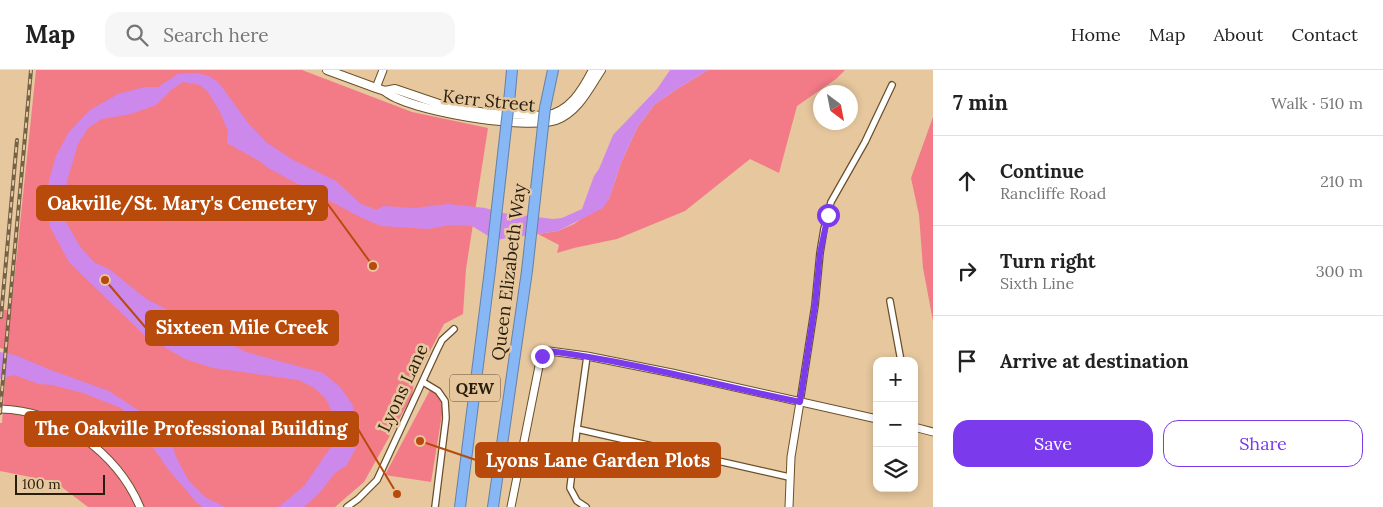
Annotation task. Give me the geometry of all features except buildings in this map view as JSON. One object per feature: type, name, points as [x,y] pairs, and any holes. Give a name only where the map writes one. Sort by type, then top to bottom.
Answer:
[{"type":"highway","name":"Queen Elizabeth Way","points":[[460,507],[490,270],[512,70]]},
{"type":"highway","name":"Queen Elizabeth Way","points":[[493,507],[527,271],[548,70]]},
{"type":"highway","points":[[545,108],[553,70]]},
{"type":"main road","name":"Kerr Street","points":[[327,70],[385,91],[390,96],[428,109],[486,119],[541,122],[556,120],[574,108],[588,92],[601,70]]},
{"type":"main road","name":"Kerr Street","points":[[385,91],[396,89],[432,102],[467,110],[545,116],[564,108],[574,100],[593,70]]},
{"type":"street","points":[[376,88],[383,70]]},
{"type":"street","points":[[789,507],[789,477],[815,305],[824,229],[831,202],[865,142],[892,85]]},
{"type":"street","points":[[890,300],[900,357]]},
{"type":"street","name":"Lyons Lane","points":[[347,507],[377,480],[442,340],[454,329]]},
{"type":"street","points":[[512,507],[542,356],[549,351],[587,356],[704,380],[873,418]]},
{"type":"street","points":[[586,507],[576,501],[570,488],[576,429],[587,356]]},
{"type":"street","points":[[422,382],[438,391],[445,401],[446,418],[435,507]]},
{"type":"street","points":[[0,410],[21,411],[44,417],[61,424],[85,440],[114,465],[140,507]]},
{"type":"street","points":[[918,428],[933,432]]},
{"type":"street","points":[[576,429],[789,477]]},
{"type":"shaded area","points":[[36,70],[302,70],[412,112],[488,128],[466,269],[463,314],[444,324],[414,382],[412,396],[364,482],[335,507],[88,507],[59,485],[46,480],[0,471],[0,423],[2,423],[7,350],[0,348],[0,309],[11,311]]},
{"type":"shaded area","points":[[670,70],[708,70],[654,105],[637,128],[621,163],[609,199],[603,208],[558,231],[495,240],[472,226],[451,225],[428,229],[381,226],[362,218],[268,168],[227,143],[228,131],[220,112],[208,92],[200,85],[183,82],[171,90],[156,105],[131,114],[102,119],[88,128],[78,144],[67,181],[64,219],[81,248],[95,263],[109,269],[145,298],[246,352],[323,373],[340,387],[352,404],[359,426],[356,448],[347,465],[335,473],[321,491],[304,507],[276,507],[280,506],[304,486],[333,444],[334,416],[326,399],[313,387],[298,380],[213,368],[185,359],[145,336],[69,262],[50,227],[49,180],[56,156],[69,132],[90,110],[118,94],[145,87],[158,87],[178,74],[196,73],[209,76],[219,83],[248,123],[266,142],[293,160],[336,181],[361,204],[377,210],[383,206],[414,208],[448,204],[485,208],[503,213],[553,219],[562,218],[582,209],[594,176],[599,169],[613,135],[657,89]]},
{"type":"shaded area","points":[[708,70],[845,70],[827,85],[813,85],[813,95],[797,106],[779,173],[750,159],[685,211],[617,239],[557,253],[559,245],[538,234],[558,231],[574,224],[609,199],[621,163],[637,128],[654,105]]},
{"type":"shaded area","points":[[933,117],[933,321],[923,268],[919,215],[911,178]]},
{"type":"shaded area","points":[[0,352],[15,355],[109,391],[153,420],[167,434],[189,481],[205,497],[225,507],[203,507],[197,503],[168,469],[141,430],[121,408],[83,393],[52,385],[39,384],[14,375],[0,379]]},
{"type":"shaded area","points":[[430,390],[439,396],[443,408],[431,482],[385,475]]},
{"type":"railway","points":[[0,413],[31,70]]},
{"type":"railway","points":[[1,317],[17,140]]},
{"type":"place","name":"Oakville/St. Mary's Cemetery","points":[[373,266]]},
{"type":"place","name":"Sixteen Mile Creek","points":[[105,280]]},
{"type":"place","name":"Lyons Lane Garden Plots","points":[[420,441]]},
{"type":"place","name":"The Oakville Professional Building","points":[[397,494]]},
{"type":"route","points":[[542,356],[549,351],[587,356],[800,402],[815,305],[820,253],[828,215]]}]
